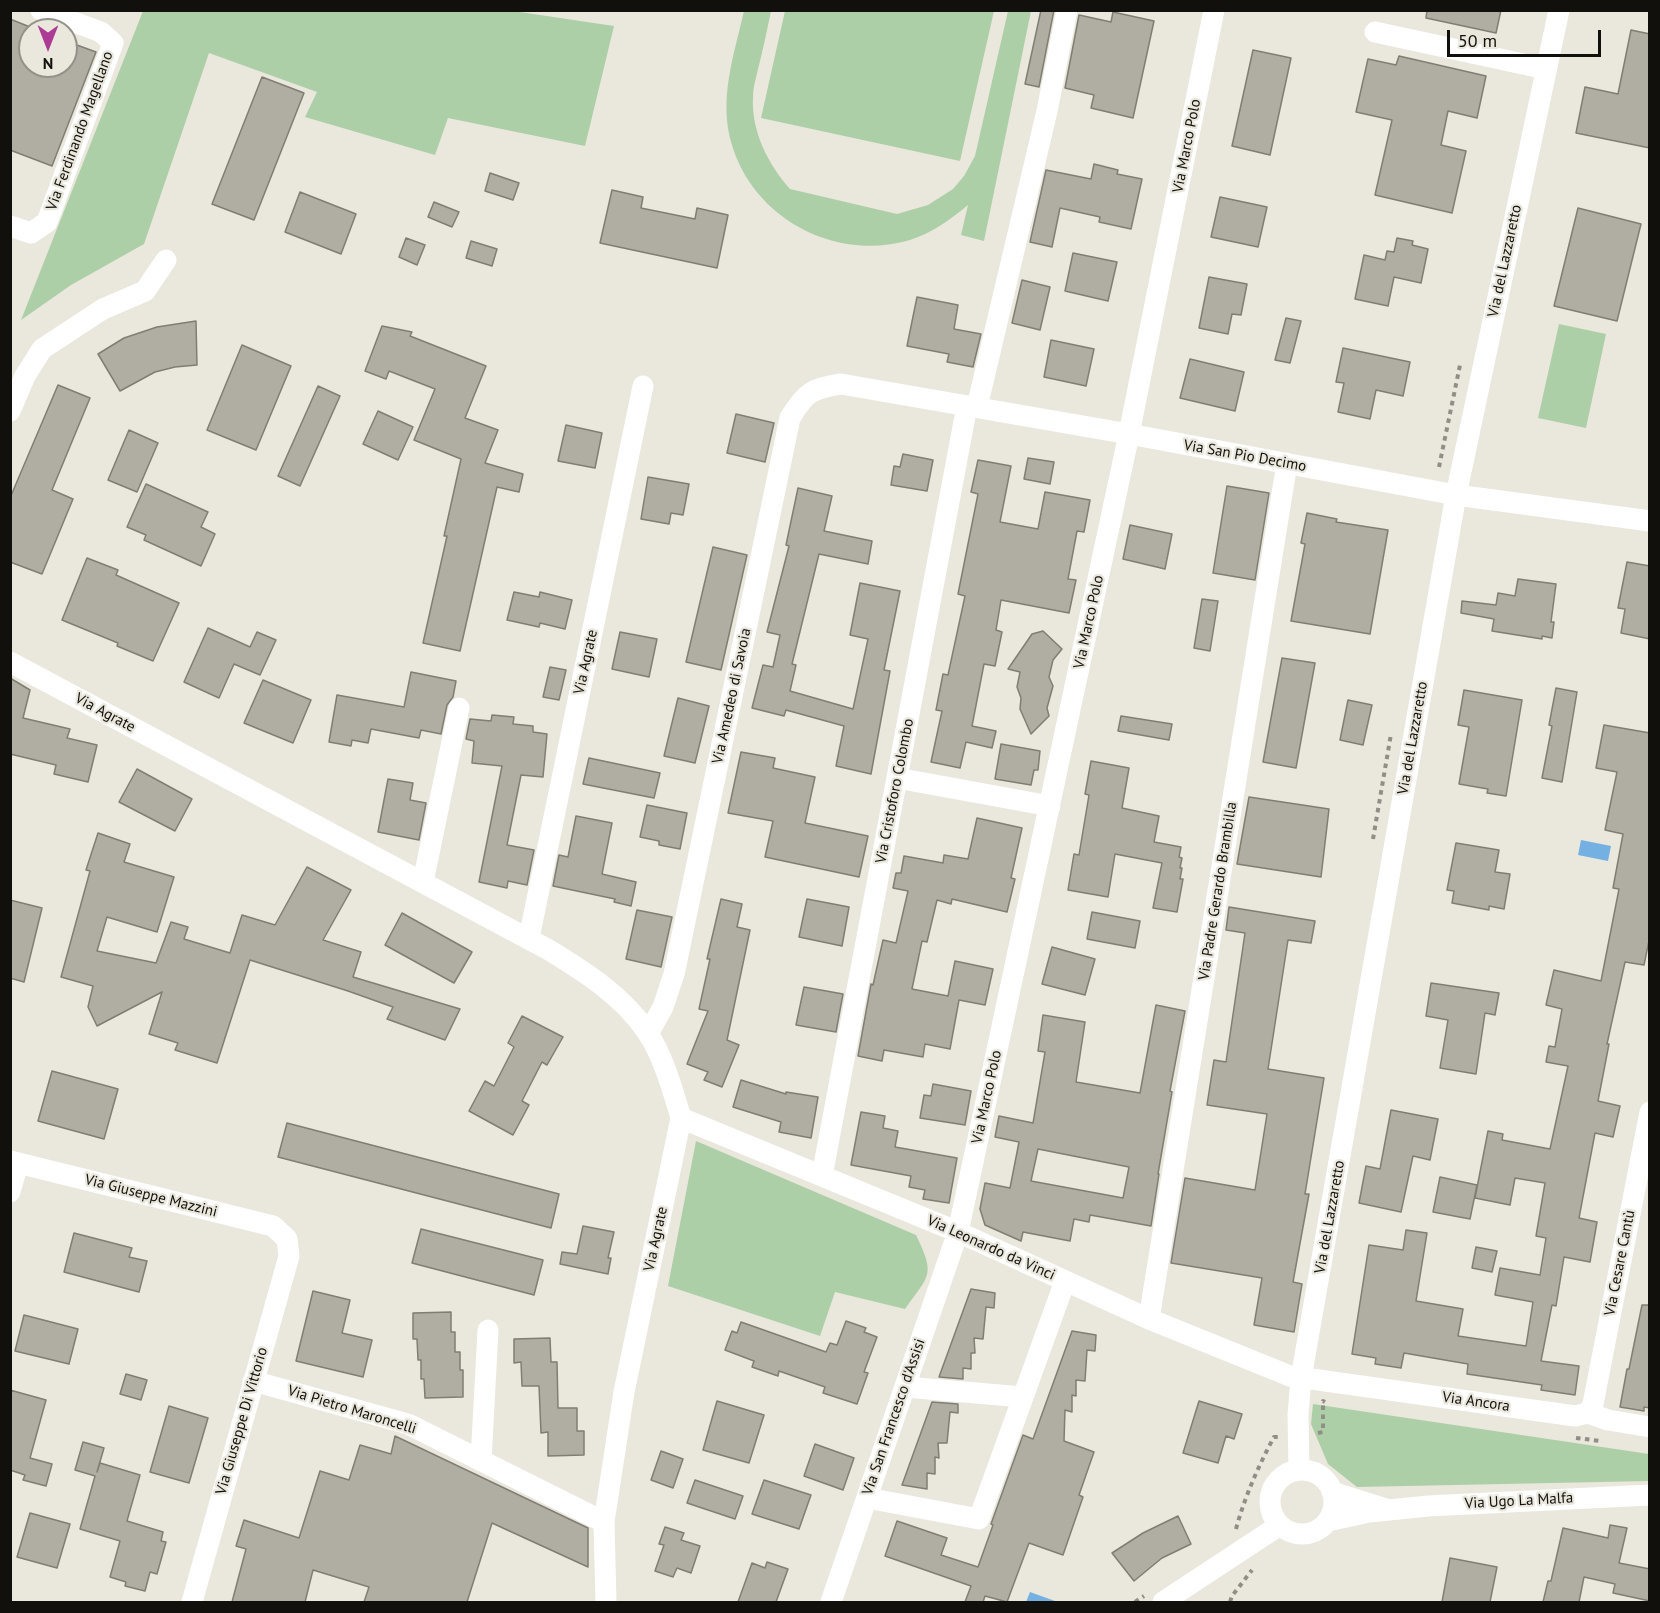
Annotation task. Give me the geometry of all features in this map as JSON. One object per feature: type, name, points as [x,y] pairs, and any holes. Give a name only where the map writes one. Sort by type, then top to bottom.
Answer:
[{"type":"street","name":"Via Ferdinando Magellano","points":[[10,226],[31,233],[47,222],[113,43],[100,32],[41,10]]},
{"type":"street","name":"Via Cristoforo Colombo","points":[[822,1176],[897,778],[972,406],[1047,111],[1067,10]]},
{"type":"street","name":"Via Marco Polo","points":[[958,1232],[1129,434],[1214,10]]},
{"type":"street","name":"Via del Lazzaretto","points":[[1299,1470],[1301,1378],[1456,495],[1559,10]]},
{"type":"street","points":[[1375,32],[1546,69]]},
{"type":"street","points":[[10,411],[25,376],[42,350],[103,309],[145,291],[166,260]]},
{"type":"street","name":"Via San Pio Decimo","points":[[841,384],[1129,434],[1456,495],[1650,520]]},
{"type":"street","name":"Via Amedeo di Savoia","points":[[648,1034],[663,1007],[674,974],[790,417],[801,400],[819,387],[841,384]]},
{"type":"street","name":"Via Agrate","points":[[529,938],[643,386]]},
{"type":"street","name":"Via Padre Gerardo Brambilla","points":[[1149,1319],[1287,463]]},
{"type":"street","name":"Via Agrate","points":[[10,662],[529,938],[568,961],[602,986],[625,1006],[648,1034],[667,1077],[681,1118],[624,1392],[604,1522],[606,1602]]},
{"type":"street","points":[[423,882],[459,708]]},
{"type":"street","points":[[897,778],[1050,806]]},
{"type":"street","name":"Via Cesare Cantù","points":[[1588,1413],[1593,1404],[1650,1112]]},
{"type":"street","name":"Via Leonardo da Vinci","points":[[681,1118],[958,1232],[1149,1319],[1276,1371],[1301,1378]]},
{"type":"street","points":[[10,1192],[14,1162]]},
{"type":"street","name":"Via Giuseppe Mazzini","points":[[14,1162],[273,1226],[287,1239]]},
{"type":"street","name":"Via San Francesco d'Assisi","points":[[831,1602],[958,1232]]},
{"type":"street","name":"Via Giuseppe Di Vittorio","points":[[192,1602],[289,1256],[287,1239]]},
{"type":"street","points":[[867,1498],[979,1519],[1065,1281]]},
{"type":"street","points":[[481,1461],[488,1330]]},
{"type":"street","name":"Via Ancora","points":[[1301,1378],[1575,1416],[1588,1413],[1608,1420],[1650,1427]]},
{"type":"street","name":"Via Pietro Maroncelli","points":[[253,1381],[408,1424],[604,1522]]},
{"type":"street","points":[[905,1387],[1023,1397]]},
{"type":"street","points":[[1158,1596],[1280,1525],[1270,1507],[1270,1496],[1280,1479],[1299,1470]]},
{"type":"street","name":"Via Ugo La Malfa","points":[[1299,1470],[1319,1475],[1327,1482],[1332,1492],[1389,1510]]},
{"type":"street","points":[[1328,1521],[1333,1512],[1332,1492]]},
{"type":"street","name":"Via Ugo La Malfa","points":[[1280,1525],[1288,1531],[1299,1534],[1320,1529],[1328,1521],[1389,1510],[1474,1503],[1650,1495]]},
{"type":"path","points":[[1234,1536],[1245,1496],[1274,1437],[1323,1432],[1323,1401],[1335,1403]]},
{"type":"path","points":[[1568,1436],[1603,1442]]},
{"type":"path","points":[[1135,1602],[1158,1596]]},
{"type":"green space","points":[[143,11],[513,11],[614,26],[585,146],[448,118],[435,155],[305,117],[317,92],[209,53],[144,244],[71,285],[21,320]]},
{"type":"green space","points":[[744,11],[771,11],[754,87],[753,110],[762,146],[782,179],[790,189],[897,214],[928,205],[953,189],[964,176],[975,156],[1008,11],[1031,11],[984,241],[961,235],[968,205],[948,221],[926,234],[910,240],[882,245],[854,245],[827,239],[801,228],[778,213],[759,194],[743,171],[732,145],[728,128],[729,78]]},
{"type":"green space","points":[[785,11],[994,11],[960,161],[761,118]]},
{"type":"green space","points":[[1559,324],[1606,334],[1586,428],[1538,418]]},
{"type":"green space","points":[[696,1141],[916,1235],[928,1267],[920,1289],[905,1309],[835,1292],[820,1336],[668,1286]]},
{"type":"green space","points":[[1313,1404],[1649,1454],[1649,1481],[1357,1487],[1328,1464],[1311,1424]]},
{"type":"water","points":[[1581,840],[1611,846],[1608,861],[1578,855]]},
{"type":"water","points":[[1030,1592],[1055,1601],[1026,1602]]},
{"type":"building","points":[[1041,10],[1054,10],[1039,87],[1025,84]]},
{"type":"building","points":[[1427,10],[1501,10],[1496,33],[1426,18]]},
{"type":"building","points":[[1113,12],[1154,21],[1133,118],[1091,108],[1094,95],[1065,88],[1079,15],[1111,22]]},
{"type":"building","points":[[10,19],[18,22],[18,78],[78,78],[78,45],[96,52],[52,166],[10,150]]},
{"type":"building","points":[[1631,30],[1650,34],[1650,148],[1576,133],[1585,87],[1618,94]]},
{"type":"building","points":[[1253,50],[1291,58],[1270,155],[1232,146]]},
{"type":"building","points":[[1399,56],[1486,76],[1477,118],[1448,111],[1441,145],[1466,151],[1452,213],[1375,195],[1392,120],[1356,112],[1368,59],[1396,65]]},
{"type":"building","points":[[262,77],[304,93],[254,220],[212,204]]},
{"type":"building","points":[[1094,164],[1118,170],[1117,174],[1142,179],[1131,229],[1099,222],[1100,217],[1060,208],[1052,247],[1030,242],[1046,170],[1091,179]]},
{"type":"building","points":[[490,173],[519,183],[513,200],[485,191]]},
{"type":"building","points":[[612,190],[643,197],[641,208],[695,219],[697,208],[728,215],[717,268],[600,243]]},
{"type":"building","points":[[300,192],[356,214],[341,254],[285,232]]},
{"type":"building","points":[[1220,197],[1267,207],[1258,247],[1211,237]]},
{"type":"building","points":[[434,202],[459,212],[452,227],[428,217]]},
{"type":"building","points":[[1578,208],[1641,224],[1617,321],[1554,306]]},
{"type":"building","points":[[406,238],[425,245],[417,265],[399,257]]},
{"type":"building","points":[[1397,238],[1413,241],[1412,245],[1428,249],[1421,283],[1394,277],[1388,306],[1355,299],[1364,255],[1385,260],[1387,251],[1394,252]]},
{"type":"building","points":[[471,241],[497,249],[492,266],[466,258]]},
{"type":"building","points":[[1073,253],[1117,262],[1108,301],[1065,291]]},
{"type":"building","points":[[1209,277],[1247,284],[1241,315],[1232,314],[1228,334],[1199,328]]},
{"type":"building","points":[[1022,280],[1050,287],[1040,330],[1012,323]]},
{"type":"building","points":[[917,297],[958,305],[954,329],[981,334],[973,367],[947,362],[949,354],[907,346]]},
{"type":"building","points":[[1286,318],[1301,321],[1290,363],[1275,360]]},
{"type":"building","points":[[196,321],[197,365],[155,372],[120,391],[98,354],[124,338],[157,327]]},
{"type":"building","points":[[382,326],[412,332],[410,336],[486,366],[465,418],[498,430],[485,463],[523,474],[519,492],[497,487],[460,651],[423,643],[447,536],[444,536],[461,459],[414,440],[435,389],[389,371],[386,379],[365,371]]},
{"type":"building","points":[[1051,340],[1094,349],[1086,386],[1044,377]]},
{"type":"building","points":[[242,345],[291,366],[256,450],[207,430]]},
{"type":"building","points":[[1343,348],[1410,362],[1403,396],[1376,390],[1370,419],[1338,412],[1344,383],[1336,382]]},
{"type":"building","points":[[1190,359],[1244,372],[1235,411],[1180,398]]},
{"type":"building","points":[[58,385],[90,398],[52,490],[73,499],[42,574],[10,562],[10,498]]},
{"type":"building","points":[[318,386],[340,396],[300,486],[278,476]]},
{"type":"building","points":[[378,411],[413,427],[398,460],[363,444]]},
{"type":"building","points":[[736,414],[774,423],[765,462],[727,453]]},
{"type":"building","points":[[566,425],[602,433],[595,468],[558,461]]},
{"type":"building","points":[[129,430],[158,443],[137,492],[108,480]]},
{"type":"building","points":[[903,454],[933,460],[927,491],[891,485],[894,466],[900,467]]},
{"type":"building","points":[[1028,458],[1054,462],[1050,484],[1024,479]]},
{"type":"building","points":[[978,460],[1011,466],[1000,522],[1038,529],[1045,492],[1090,500],[1084,532],[1077,531],[1068,579],[1076,580],[1069,613],[1001,600],[996,630],[1002,632],[995,666],[984,664],[972,726],[996,731],[992,748],[966,742],[960,768],[931,762],[942,711],[936,710],[943,674],[948,675],[965,596],[958,594],[978,494],[971,492]]},
{"type":"building","points":[[648,477],[689,484],[683,515],[671,513],[669,524],[641,519]]},
{"type":"building","points":[[146,484],[208,512],[201,527],[215,534],[201,566],[144,540],[146,535],[127,527]]},
{"type":"building","points":[[1227,486],[1269,493],[1255,580],[1213,573]]},
{"type":"building","points":[[798,488],[832,496],[824,531],[872,541],[868,564],[819,554],[792,664],[796,665],[790,691],[853,709],[868,639],[850,635],[860,583],[900,591],[884,670],[890,671],[871,774],[836,766],[844,726],[786,710],[784,716],[752,708],[763,665],[773,667],[780,635],[767,632],[789,546],[786,545]]},
{"type":"building","points":[[1307,513],[1337,519],[1336,522],[1388,530],[1370,634],[1291,621],[1305,544],[1301,543]]},
{"type":"building","points":[[1130,525],[1172,534],[1165,569],[1123,559]]},
{"type":"building","points":[[713,547],[747,555],[721,670],[686,662]]},
{"type":"building","points":[[87,558],[118,570],[116,575],[179,603],[153,661],[117,646],[118,643],[62,620]]},
{"type":"building","points":[[1627,562],[1650,566],[1650,639],[1621,633],[1625,609],[1618,608]]},
{"type":"building","points":[[1518,579],[1556,584],[1551,622],[1554,622],[1552,638],[1542,636],[1542,639],[1492,631],[1494,619],[1461,613],[1462,601],[1496,605],[1498,593],[1515,596]]},
{"type":"building","points":[[514,592],[539,597],[540,592],[572,600],[565,629],[540,623],[539,627],[507,620]]},
{"type":"building","points":[[1202,599],[1218,601],[1210,651],[1194,648]]},
{"type":"building","points":[[208,628],[250,647],[257,632],[276,640],[260,675],[234,664],[219,698],[184,682]]},
{"type":"building","points":[[1043,631],[1062,649],[1053,660],[1049,677],[1053,686],[1047,708],[1049,716],[1031,734],[1020,709],[1021,698],[1017,687],[1020,672],[1008,669],[1032,634]]},
{"type":"building","points":[[620,632],[657,639],[649,677],[612,669]]},
{"type":"building","points":[[1282,658],[1315,663],[1296,768],[1263,762]]},
{"type":"building","points":[[550,667],[566,670],[559,700],[543,697]]},
{"type":"building","points":[[411,672],[456,681],[453,697],[447,705],[441,734],[421,730],[419,738],[371,729],[368,743],[352,740],[351,746],[329,742],[337,695],[404,707]]},
{"type":"building","points":[[10,678],[30,690],[23,718],[70,729],[67,738],[97,745],[88,782],[54,774],[56,765],[10,754]]},
{"type":"building","points":[[263,680],[311,700],[293,743],[244,723]]},
{"type":"building","points":[[1556,688],[1577,692],[1562,782],[1542,778],[1552,726],[1549,725]]},
{"type":"building","points":[[1464,690],[1522,700],[1506,796],[1487,793],[1488,789],[1459,784],[1469,727],[1458,725]]},
{"type":"building","points":[[678,698],[709,706],[695,763],[664,756]]},
{"type":"building","points":[[1348,700],[1372,705],[1363,745],[1340,740]]},
{"type":"building","points":[[492,715],[514,717],[513,724],[533,726],[533,732],[547,734],[543,777],[521,775],[507,845],[534,850],[527,885],[508,881],[507,888],[479,882],[502,766],[472,763],[474,741],[466,739],[470,719],[491,721]]},
{"type":"building","points":[[1121,716],[1172,724],[1169,740],[1118,731]]},
{"type":"building","points":[[1604,725],[1650,733],[1650,936],[1644,965],[1625,962],[1607,1044],[1609,1044],[1598,1101],[1620,1106],[1613,1137],[1595,1133],[1579,1218],[1597,1222],[1590,1262],[1564,1257],[1556,1306],[1552,1305],[1541,1361],[1579,1366],[1575,1395],[1541,1390],[1542,1385],[1467,1374],[1468,1364],[1404,1353],[1401,1368],[1375,1364],[1376,1358],[1352,1354],[1369,1245],[1403,1250],[1406,1230],[1427,1233],[1416,1301],[1463,1309],[1458,1336],[1526,1346],[1533,1302],[1495,1295],[1500,1268],[1540,1275],[1546,1238],[1536,1236],[1545,1183],[1515,1178],[1510,1205],[1475,1198],[1488,1131],[1503,1134],[1502,1140],[1550,1149],[1568,1066],[1546,1062],[1549,1046],[1555,1047],[1562,1009],[1546,1005],[1554,970],[1601,981],[1619,889],[1613,888],[1623,834],[1605,830],[1617,772],[1596,768]]},
{"type":"building","points":[[1001,744],[1040,751],[1038,770],[1034,770],[1031,785],[995,779]]},
{"type":"building","points":[[741,752],[775,758],[773,768],[815,777],[805,823],[868,836],[859,877],[765,857],[773,821],[728,813]]},
{"type":"building","points":[[589,758],[660,773],[654,798],[583,784]]},
{"type":"building","points":[[1091,761],[1129,768],[1122,808],[1159,816],[1154,842],[1181,847],[1180,879],[1183,879],[1177,912],[1153,908],[1162,863],[1115,854],[1108,897],[1068,890],[1074,854],[1079,855],[1089,795],[1085,794]]},
{"type":"building","points":[[137,769],[192,799],[175,831],[119,802]]},
{"type":"building","points":[[388,779],[413,783],[410,800],[426,803],[419,840],[378,832]]},
{"type":"building","points":[[1249,797],[1329,809],[1321,877],[1237,864]]},
{"type":"building","points":[[647,805],[687,813],[680,849],[659,845],[659,841],[640,837]]},
{"type":"building","points":[[576,816],[612,823],[602,874],[636,882],[631,906],[614,902],[615,899],[553,886],[559,855],[568,857]]},
{"type":"building","points":[[977,818],[1022,828],[1011,878],[1015,879],[1007,912],[952,899],[951,904],[937,900],[927,942],[922,941],[912,989],[948,996],[955,961],[993,969],[985,1005],[959,1000],[950,1049],[925,1044],[923,1057],[884,1050],[882,1061],[858,1056],[871,984],[873,985],[883,940],[896,943],[908,891],[893,888],[896,873],[901,873],[904,856],[943,863],[944,855],[968,859]]},
{"type":"building","points":[[98,833],[130,844],[124,862],[174,877],[157,932],[107,917],[97,951],[156,963],[171,922],[188,927],[184,939],[230,953],[242,915],[275,925],[307,867],[351,890],[323,940],[361,952],[353,977],[460,1009],[445,1040],[387,1019],[393,1007],[250,960],[217,1063],[175,1050],[178,1043],[149,1034],[162,992],[97,1026],[88,1007],[93,986],[61,977],[90,871],[86,870]]},
{"type":"building","points":[[1456,843],[1499,850],[1495,872],[1510,874],[1504,909],[1489,906],[1489,910],[1452,903],[1454,891],[1447,890]]},
{"type":"building","points":[[721,899],[742,904],[737,927],[750,930],[727,1040],[739,1045],[722,1087],[704,1080],[708,1072],[687,1064],[708,1011],[699,1009],[710,959],[707,959]]},
{"type":"building","points":[[807,899],[849,907],[842,946],[799,937]]},
{"type":"building","points":[[10,900],[42,908],[24,982],[10,978]]},
{"type":"building","points":[[1229,907],[1315,921],[1311,943],[1288,940],[1268,1069],[1324,1078],[1305,1194],[1309,1194],[1293,1282],[1302,1284],[1294,1332],[1254,1325],[1262,1278],[1171,1263],[1185,1178],[1255,1190],[1267,1114],[1207,1105],[1214,1060],[1226,1062],[1245,933],[1226,930]]},
{"type":"building","points":[[637,910],[672,917],[661,967],[626,959]]},
{"type":"building","points":[[1092,912],[1140,921],[1135,948],[1087,939]]},
{"type":"building","points":[[402,913],[472,952],[454,983],[385,945]]},
{"type":"building","points":[[1052,947],[1095,959],[1085,995],[1042,984]]},
{"type":"building","points":[[1431,983],[1499,993],[1495,1015],[1485,1013],[1476,1074],[1440,1068],[1448,1020],[1426,1016]]},
{"type":"building","points":[[804,987],[843,994],[836,1032],[796,1025]]},
{"type":"building","points":[[1156,1005],[1185,1011],[1170,1091],[1172,1092],[1151,1226],[1090,1215],[1089,1222],[1074,1219],[1070,1241],[1023,1232],[1021,1241],[985,1225],[980,1209],[985,1183],[1010,1188],[1019,1142],[995,1137],[999,1116],[1033,1123],[1045,1052],[1038,1051],[1043,1015],[1085,1022],[1076,1082],[1140,1093]],"holes":[[[1038,1149],[1129,1167],[1123,1198],[1031,1181]]]},
{"type":"building","points":[[522,1016],[563,1037],[547,1065],[542,1062],[522,1101],[529,1105],[513,1135],[469,1111],[485,1081],[494,1086],[514,1047],[508,1043]]},
{"type":"building","points":[[52,1071],[118,1089],[104,1139],[38,1121]]},
{"type":"building","points":[[741,1080],[786,1094],[786,1092],[818,1097],[811,1138],[779,1132],[781,1122],[733,1107]]},
{"type":"building","points":[[933,1084],[971,1091],[965,1125],[920,1118],[924,1095],[931,1096]]},
{"type":"building","points":[[1391,1110],[1438,1119],[1430,1160],[1413,1156],[1401,1212],[1359,1203],[1366,1166],[1380,1169]]},
{"type":"building","points":[[861,1112],[885,1116],[883,1128],[898,1131],[895,1147],[957,1158],[949,1203],[923,1199],[925,1190],[909,1187],[911,1176],[851,1165]]},
{"type":"building","points":[[287,1123],[559,1194],[551,1228],[278,1157]]},
{"type":"building","points":[[1440,1177],[1477,1185],[1470,1219],[1433,1212]]},
{"type":"building","points":[[583,1226],[614,1232],[608,1258],[611,1258],[608,1274],[560,1264],[562,1252],[577,1254]]},
{"type":"building","points":[[421,1229],[543,1260],[534,1295],[412,1263]]},
{"type":"building","points":[[74,1233],[132,1248],[129,1257],[147,1261],[139,1292],[64,1272]]},
{"type":"building","points":[[1476,1247],[1497,1251],[1492,1272],[1472,1268]]},
{"type":"building","points":[[971,1289],[995,1293],[994,1308],[986,1307],[983,1339],[974,1338],[975,1353],[971,1353],[971,1369],[963,1368],[963,1379],[939,1377]]},
{"type":"building","points":[[313,1291],[350,1300],[342,1333],[372,1340],[363,1377],[296,1361]]},
{"type":"building","points":[[1642,1305],[1650,1305],[1650,1408],[1644,1407],[1644,1411],[1620,1407]]},
{"type":"building","points":[[451,1312],[451,1332],[455,1332],[455,1352],[460,1352],[460,1370],[463,1370],[463,1397],[425,1398],[424,1379],[421,1379],[421,1360],[418,1360],[417,1339],[413,1339],[413,1313]]},
{"type":"building","points":[[24,1315],[78,1329],[69,1364],[15,1351]]},
{"type":"building","points":[[846,1321],[866,1328],[864,1332],[877,1337],[864,1372],[868,1373],[857,1404],[823,1393],[825,1387],[779,1371],[778,1376],[752,1367],[754,1361],[725,1350],[732,1331],[737,1333],[741,1322],[826,1352],[830,1343],[837,1345]]},
{"type":"building","points":[[1072,1331],[1096,1335],[1095,1351],[1087,1350],[1085,1381],[1076,1380],[1076,1396],[1072,1395],[1072,1412],[1065,1410],[1064,1441],[1094,1452],[1079,1495],[1083,1497],[1063,1555],[1029,1543],[1007,1602],[985,1596],[983,1602],[965,1602],[971,1586],[885,1556],[897,1521],[947,1538],[941,1555],[978,1567],[1023,1435],[1033,1439]]},
{"type":"building","points":[[550,1338],[551,1362],[557,1362],[558,1408],[577,1408],[577,1431],[584,1431],[584,1455],[548,1456],[548,1432],[541,1433],[539,1386],[522,1386],[521,1362],[514,1363],[514,1339]]},
{"type":"building","points":[[126,1374],[147,1380],[141,1400],[120,1394]]},
{"type":"building","points":[[10,1390],[46,1400],[30,1458],[52,1464],[46,1486],[23,1480],[25,1475],[10,1470]]},
{"type":"building","points":[[717,1401],[764,1415],[749,1463],[703,1450]]},
{"type":"building","points":[[1199,1401],[1242,1414],[1234,1439],[1226,1436],[1218,1463],[1183,1453]]},
{"type":"building","points":[[932,1402],[958,1404],[958,1413],[950,1412],[947,1443],[938,1443],[939,1458],[935,1457],[935,1474],[927,1473],[927,1489],[902,1485]]},
{"type":"building","points":[[169,1406],[208,1418],[189,1483],[150,1472]]},
{"type":"building","points":[[395,1436],[588,1528],[588,1567],[492,1523],[467,1602],[364,1602],[369,1587],[313,1570],[305,1602],[232,1602],[246,1549],[236,1546],[244,1520],[299,1538],[320,1471],[349,1480],[360,1445],[391,1454]]},
{"type":"building","points":[[83,1442],[104,1448],[97,1472],[100,1463],[140,1475],[127,1521],[163,1532],[161,1541],[166,1542],[157,1574],[150,1572],[145,1591],[125,1586],[126,1582],[110,1577],[120,1541],[80,1529],[95,1476],[75,1470]]},
{"type":"building","points":[[815,1444],[854,1458],[843,1490],[804,1476]]},
{"type":"building","points":[[661,1451],[683,1459],[673,1488],[651,1480]]},
{"type":"building","points":[[695,1480],[743,1496],[735,1519],[687,1503]]},
{"type":"building","points":[[764,1480],[811,1495],[799,1529],[752,1514]]},
{"type":"building","points":[[30,1513],[70,1524],[57,1568],[17,1557]]},
{"type":"building","points":[[1178,1516],[1191,1544],[1162,1558],[1134,1581],[1112,1553],[1143,1533]]},
{"type":"building","points":[[1610,1525],[1627,1528],[1619,1563],[1650,1569],[1650,1601],[1613,1593],[1615,1584],[1584,1577],[1579,1602],[1543,1602],[1548,1581],[1551,1581],[1563,1528],[1608,1538]]},
{"type":"building","points":[[665,1527],[684,1533],[681,1540],[700,1546],[691,1573],[677,1568],[673,1577],[655,1571],[664,1545],[659,1544]]},
{"type":"building","points":[[1450,1558],[1497,1567],[1490,1602],[1442,1602]]},
{"type":"building","points":[[767,1562],[788,1569],[776,1602],[738,1602],[752,1563],[765,1568]]}]
